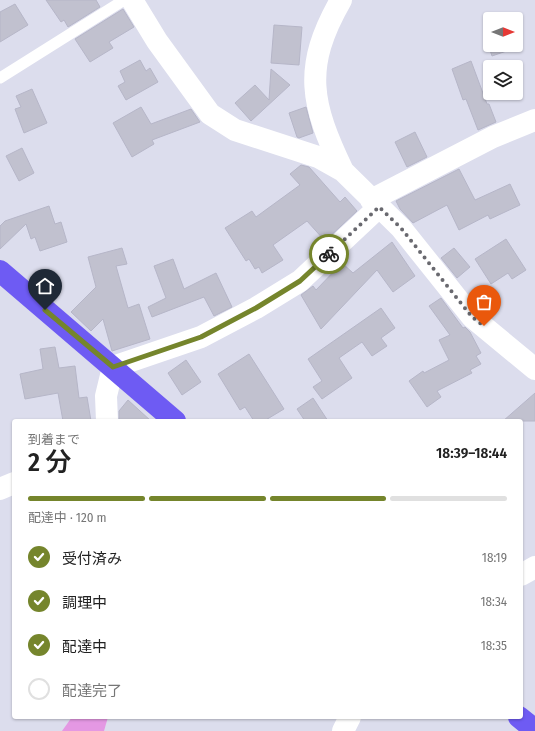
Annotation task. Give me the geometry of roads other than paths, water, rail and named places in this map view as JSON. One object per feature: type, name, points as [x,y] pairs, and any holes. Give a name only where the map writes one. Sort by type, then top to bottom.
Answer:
[{"type":"main road","points":[[0,271],[173,419]]},
{"type":"main road","points":[[521,719],[535,730]]},
{"type":"street","points":[[132,0],[157,40],[210,114],[235,130],[318,157],[343,171],[401,228],[472,317],[535,369]]},
{"type":"street","points":[[340,0],[330,19],[316,58],[315,83],[318,109],[326,135],[343,171]]},
{"type":"street","points":[[108,419],[106,396],[113,367],[201,337],[256,308],[300,281],[375,203],[493,137],[535,120]]},
{"type":"street","points":[[0,489],[12,484]]},
{"type":"street","points":[[523,574],[535,567]]},
{"type":"street","points":[[343,731],[349,719]]},
{"type":"lane","points":[[0,78],[124,0]]}]
